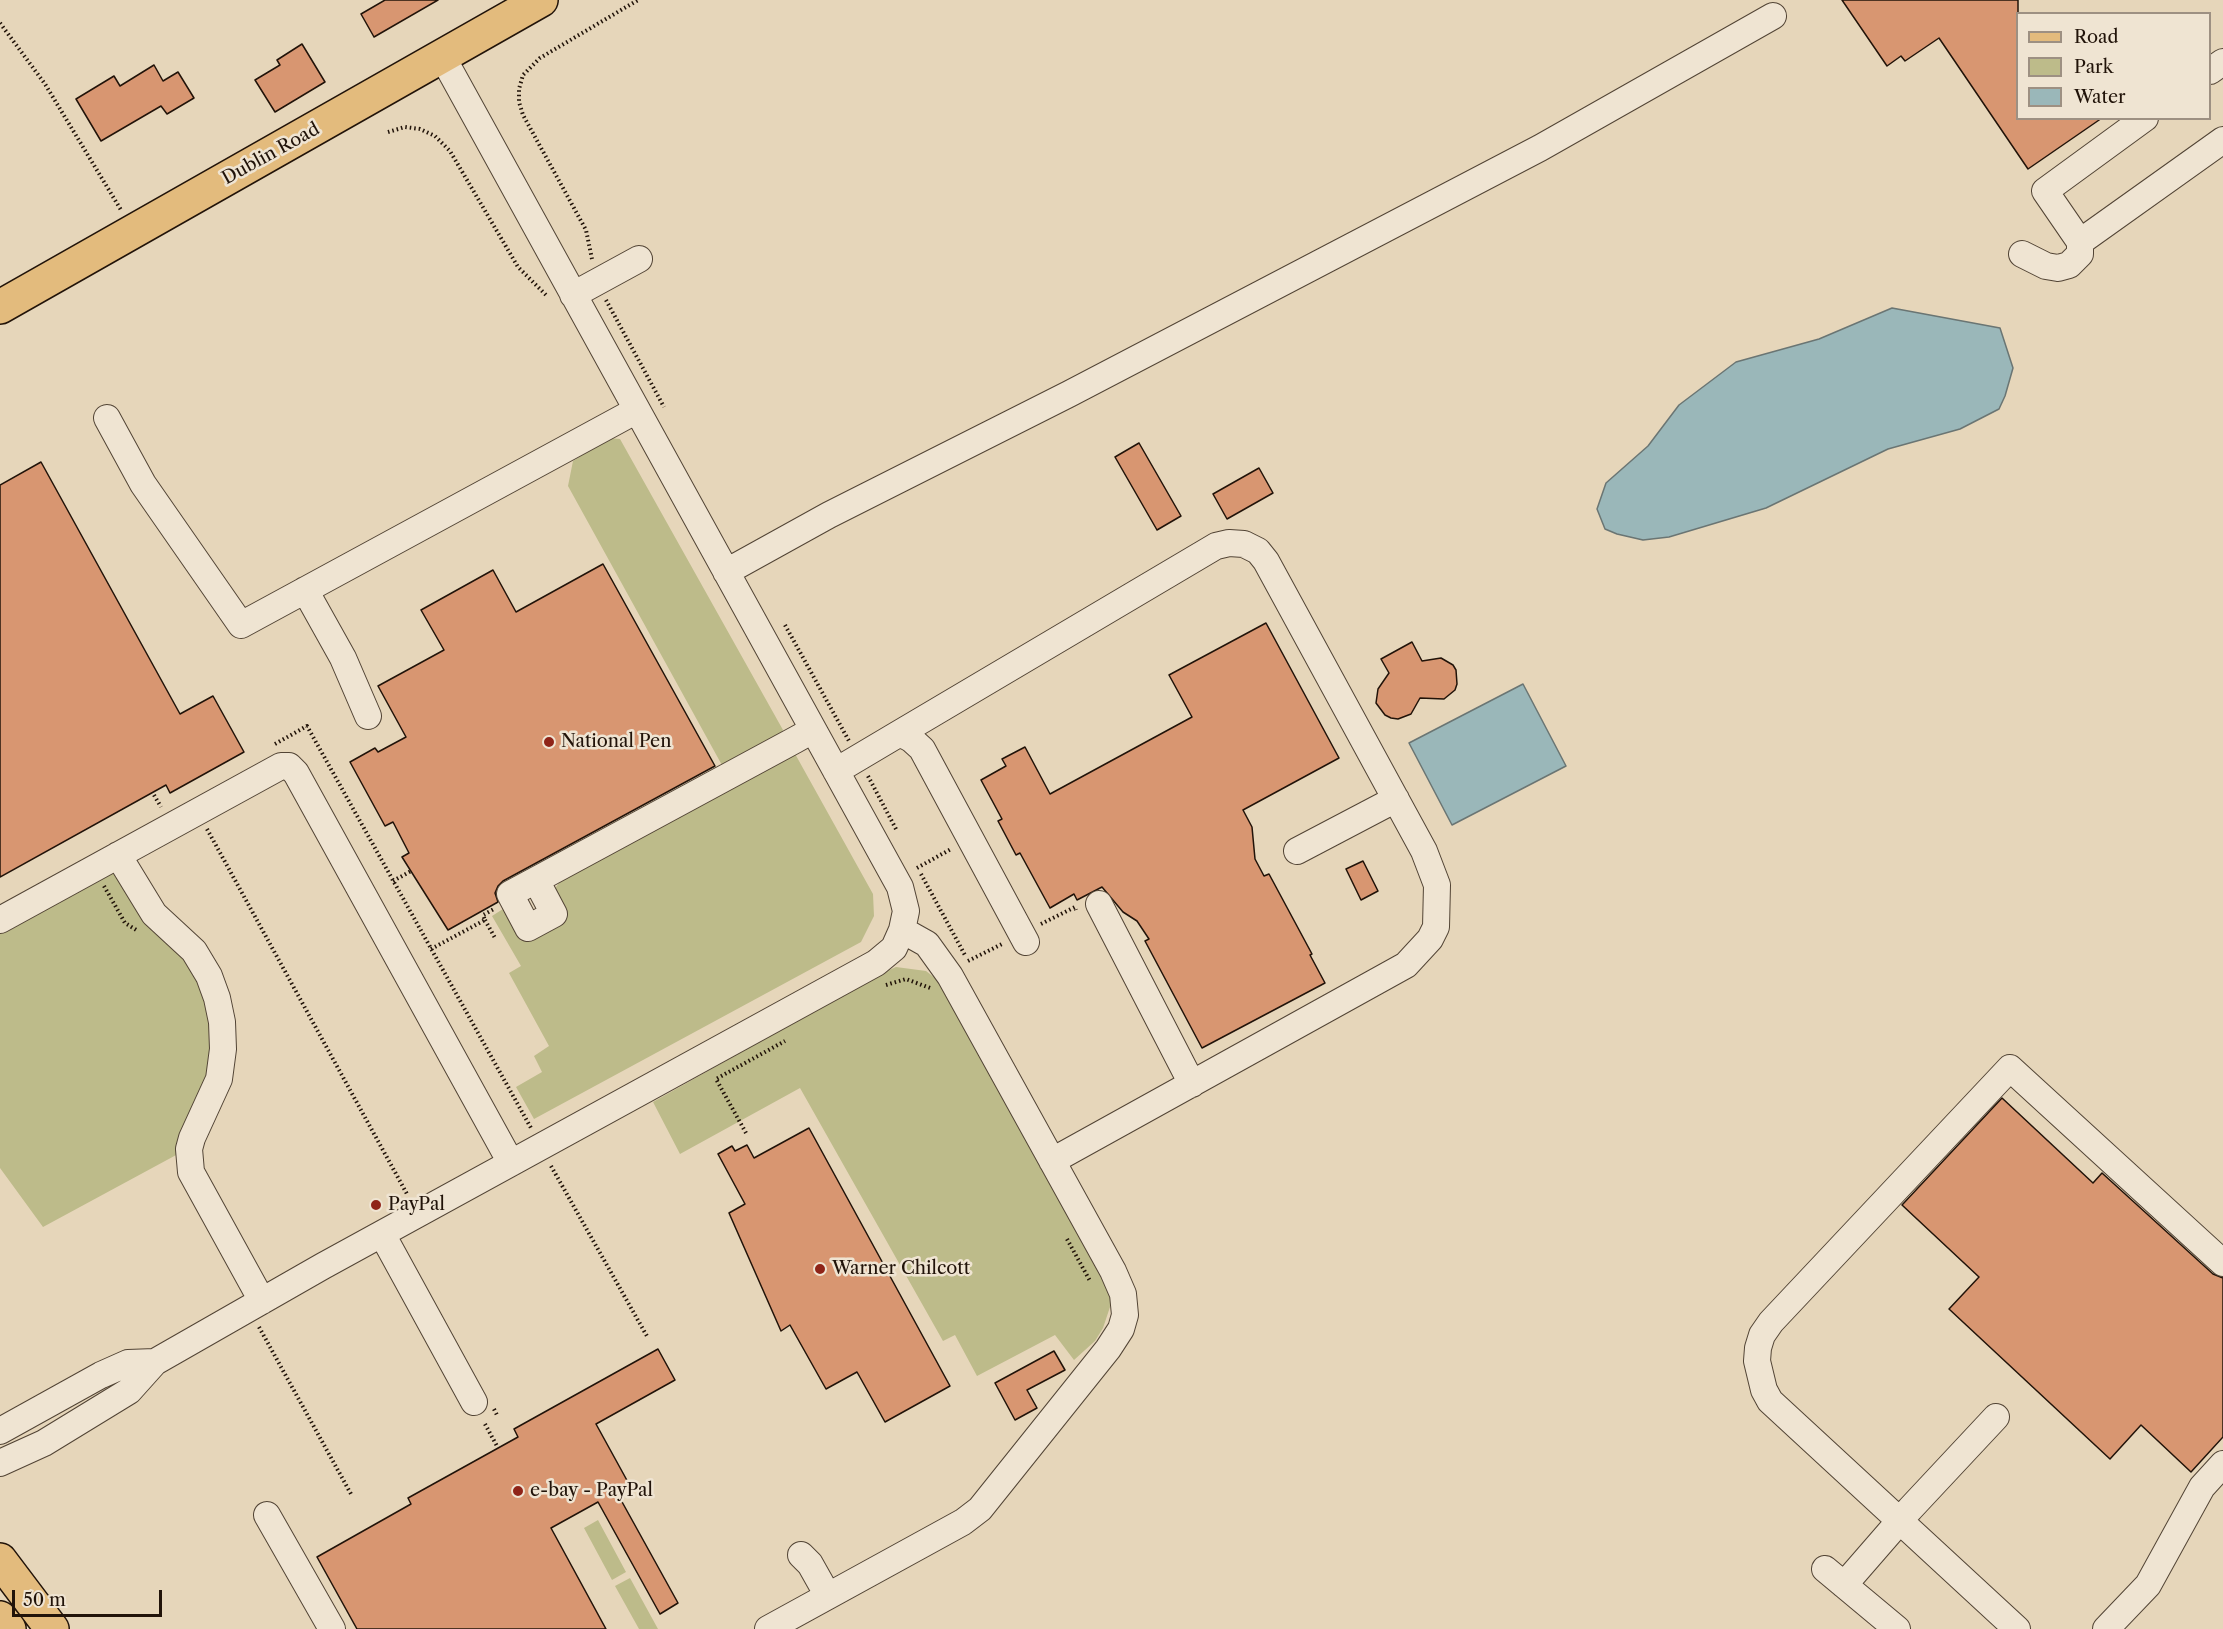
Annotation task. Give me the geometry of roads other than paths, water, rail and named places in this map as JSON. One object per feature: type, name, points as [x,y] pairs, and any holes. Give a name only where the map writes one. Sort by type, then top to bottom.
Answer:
[{"type":"main road","name":"Dublin Road","points":[[0,307],[541,0]]},
{"type":"main road","points":[[0,1560],[52,1629]]},
{"type":"main road","points":[[0,1618],[9,1629]]},
{"type":"street","points":[[726,572],[829,515],[1059,399],[1540,148],[1773,16]]},
{"type":"street","points":[[0,1474],[8,1465],[129,1391],[155,1362],[382,1234],[876,963],[894,948],[902,930],[906,911],[900,887],[637,410],[561,296],[442,56]]},
{"type":"street","points":[[2022,254],[2046,266],[2058,268],[2068,266],[2080,254],[2080,242],[2044,191],[2142,120]]},
{"type":"street","points":[[2080,242],[2223,140]]},
{"type":"street","points":[[561,296],[639,259]]},
{"type":"street","points":[[106,418],[143,484],[241,625],[637,410]]},
{"type":"street","points":[[836,771],[1216,546],[1229,543],[1244,544],[1258,551],[1266,561],[1424,851],[1437,885],[1436,927],[1430,939],[1406,965],[1052,1161]]},
{"type":"street","points":[[305,590],[343,658],[368,716]]},
{"type":"street","points":[[536,880],[554,914],[528,928],[510,894],[813,730]]},
{"type":"street","points":[[900,733],[922,749],[1026,942]]},
{"type":"street","points":[[0,920],[281,766],[289,766],[296,773],[511,1163]]},
{"type":"street","points":[[1297,851],[1395,799]]},
{"type":"street","points":[[118,855],[153,914],[194,951],[209,976],[217,998],[223,1040],[219,1079],[192,1138],[189,1149],[191,1172],[262,1301]]},
{"type":"street","points":[[1099,904],[1192,1084]]},
{"type":"street","points":[[768,1629],[963,1522],[980,1509],[1108,1349],[1125,1315],[1123,1294],[950,976],[927,944],[902,930]]},
{"type":"street","points":[[2018,1629],[1770,1401],[1764,1390],[1757,1361],[1762,1335],[1771,1322],[2010,1068],[2223,1263]]},
{"type":"street","points":[[382,1234],[479,1413]]},
{"type":"street","points":[[0,1431],[101,1374],[128,1363],[155,1362]]},
{"type":"street","points":[[0,1422],[28,1415]]},
{"type":"street","points":[[1844,1585],[1899,1521],[1996,1417]]},
{"type":"street","points":[[0,1463],[44,1443]]},
{"type":"street","points":[[2106,1629],[2148,1585],[2202,1487],[2223,1464]]},
{"type":"street","points":[[267,1515],[332,1629]]},
{"type":"street","points":[[801,1556],[810,1564],[828,1596]]},
{"type":"street","points":[[1825,1569],[1897,1629]]},
{"type":"water","points":[[1892,308],[2000,328],[2013,368],[1999,409],[1960,429],[1888,449],[1766,508],[1669,537],[1643,540],[1605,529],[1597,509],[1606,483],[1648,446],[1679,405],[1736,362],[1819,339]]},
{"type":"water","points":[[1523,684],[1566,766],[1452,825],[1409,743]]},
{"type":"place","name":"National Pen","points":[[549,742]]},
{"type":"place","name":"PayPal","points":[[376,1205]]},
{"type":"place","name":"Warner Chilcott","points":[[820,1269]]},
{"type":"place","name":"e-bay - PayPal","points":[[518,1491]]}]
